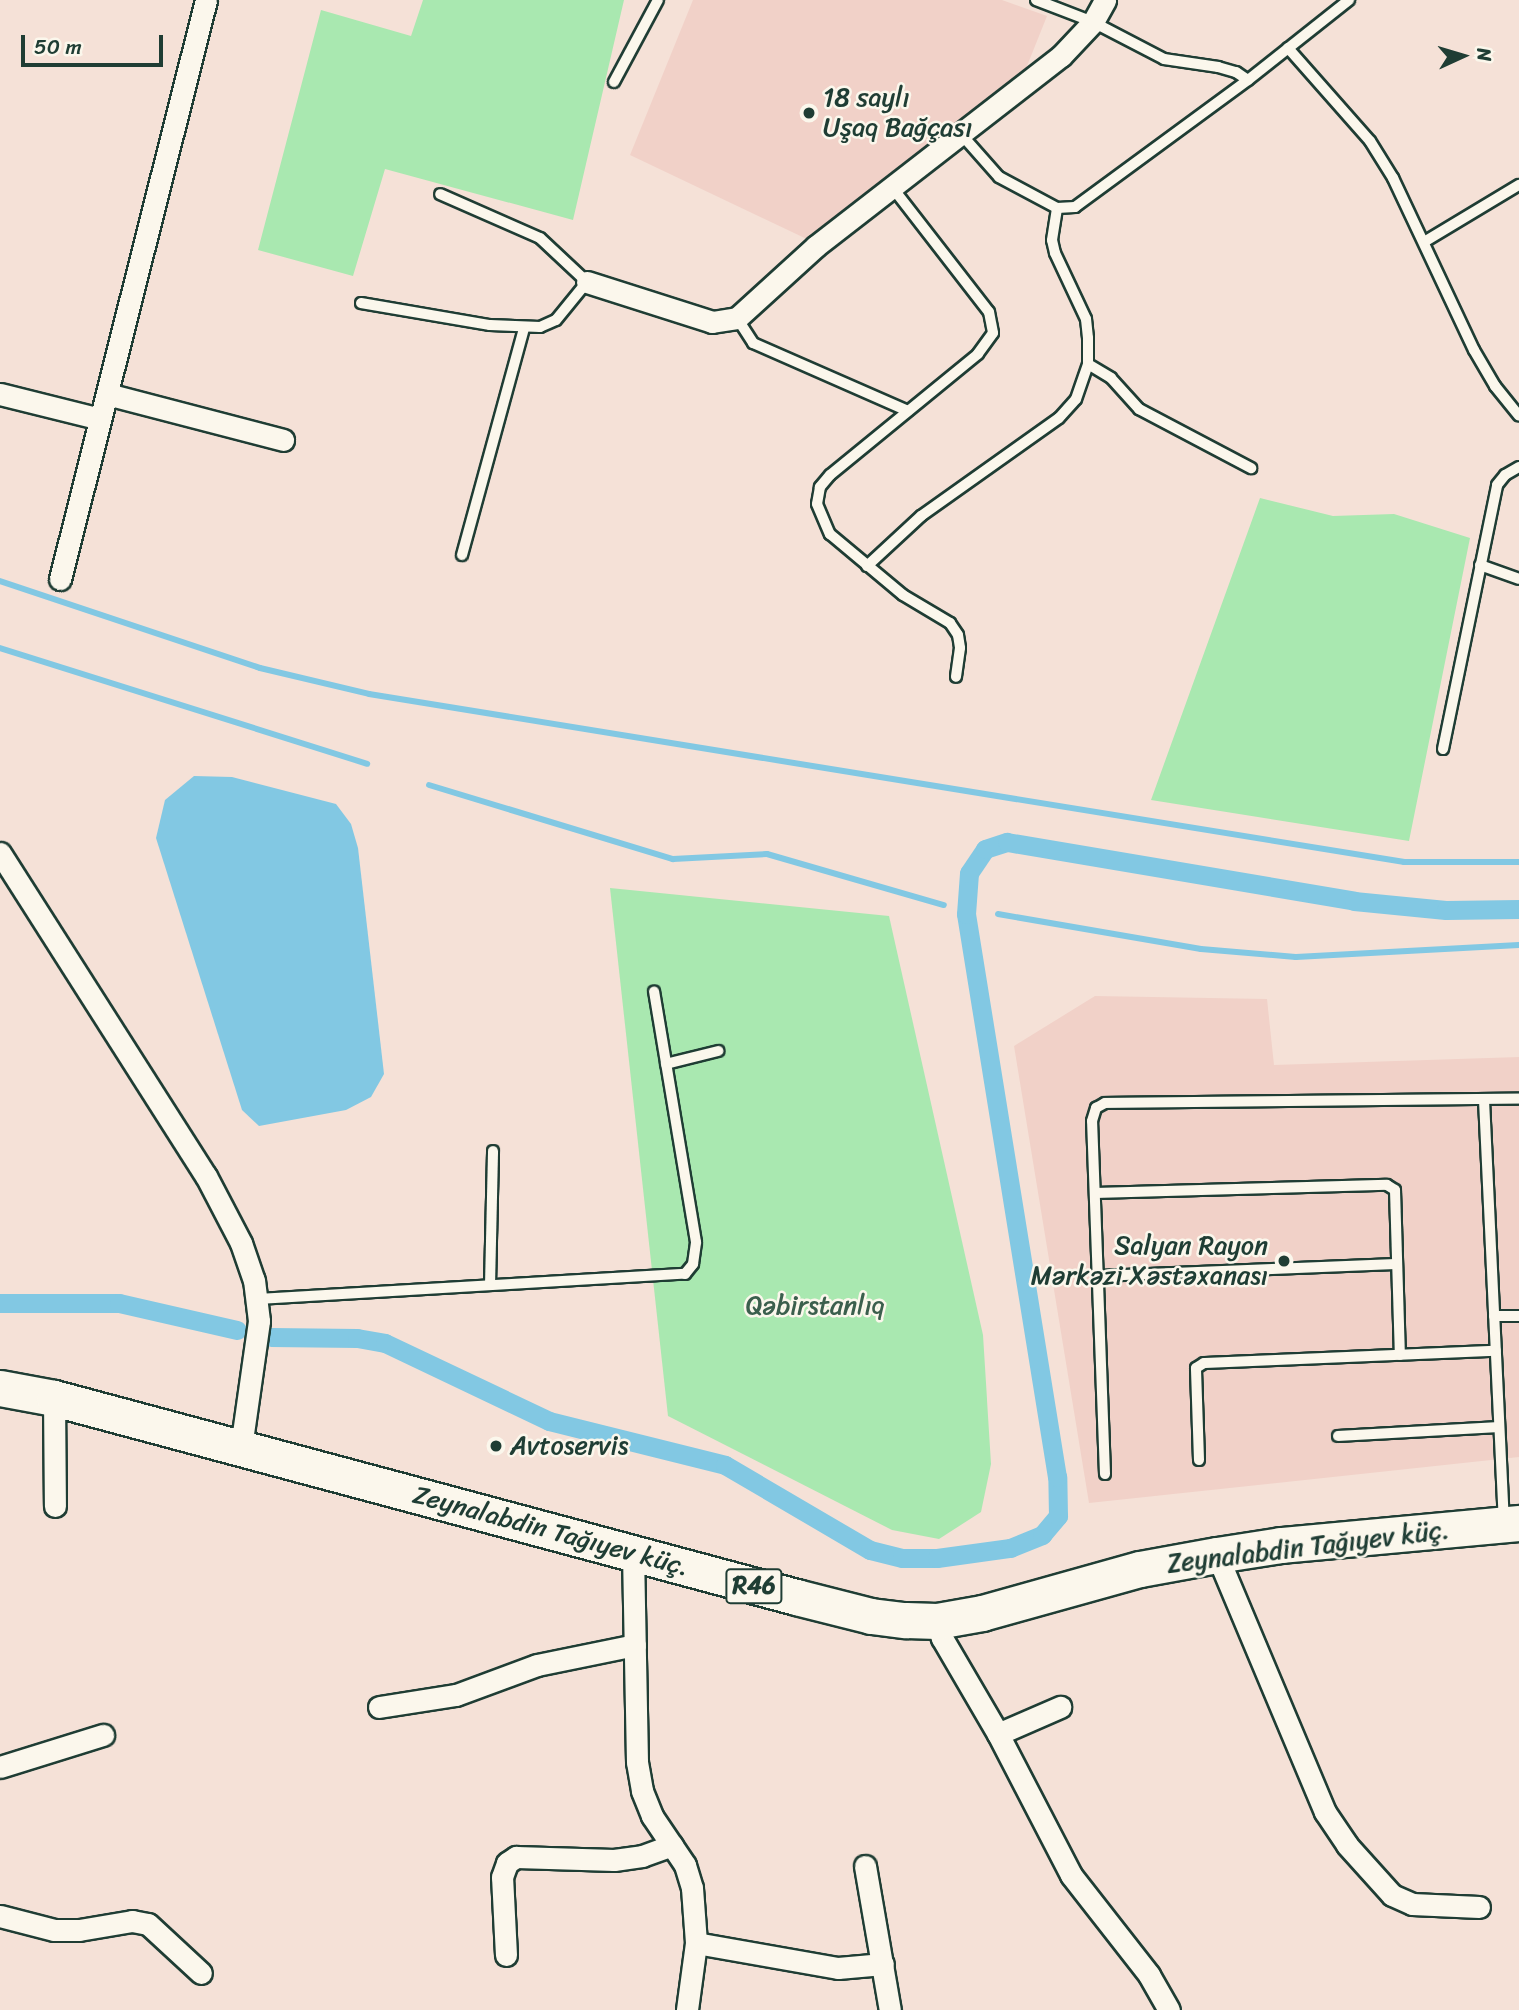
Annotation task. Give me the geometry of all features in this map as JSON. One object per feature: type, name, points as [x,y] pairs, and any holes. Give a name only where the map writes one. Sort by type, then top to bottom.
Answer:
[{"type":"main road","name":"Zeynalabdin Tağıyev küç.","points":[[0,1388],[54,1398],[871,1616],[937,1621],[982,1613],[1140,1569],[1217,1555],[1281,1545],[1512,1523]]},
{"type":"street","points":[[60,579],[206,0]]},
{"type":"street","points":[[587,282],[712,322],[737,318],[816,246],[1061,56],[1093,22],[1105,0]]},
{"type":"street","points":[[0,394],[100,419]]},
{"type":"street","points":[[107,394],[283,440]]},
{"type":"street","points":[[0,853],[206,1176],[242,1243],[258,1298],[259,1321],[241,1447]]},
{"type":"street","points":[[54,1398],[55,1506]]},
{"type":"street","points":[[633,1553],[637,1762],[642,1791],[652,1816],[685,1865],[692,1888],[696,1943],[687,2010]]},
{"type":"street","points":[[1217,1555],[1325,1812],[1347,1845],[1392,1895],[1412,1904],[1479,1907]]},
{"type":"street","points":[[937,1621],[942,1638],[998,1734],[1071,1875],[1149,1975],[1169,2010]]},
{"type":"street","points":[[379,1707],[456,1695],[537,1665],[635,1646]]},
{"type":"street","points":[[998,1734],[1060,1707]]},
{"type":"street","points":[[0,1768],[103,1735]]},
{"type":"street","points":[[506,1955],[502,1877],[507,1863],[516,1857],[614,1860],[642,1856],[672,1845]]},
{"type":"street","points":[[866,1866],[890,2010]]},
{"type":"street","points":[[0,1916],[54,1930],[79,1930],[132,1921],[148,1924],[201,1973]]},
{"type":"street","points":[[696,1943],[838,1968],[883,1964]]},
{"type":"lane","points":[[614,82],[658,0]]},
{"type":"lane","points":[[1036,0],[1093,22],[1164,59],[1236,72],[1248,80]]},
{"type":"lane","points":[[961,134],[999,177],[1057,208],[1076,207],[1248,80],[1349,0]]},
{"type":"lane","points":[[1287,48],[1370,141],[1393,178],[1474,350],[1519,416]]},
{"type":"lane","points":[[1424,242],[1519,185]]},
{"type":"lane","points":[[892,187],[989,312],[993,322],[988,344],[830,475],[820,487],[817,504],[821,519],[830,534],[903,594],[950,623],[958,635],[960,648],[956,677]]},
{"type":"lane","points":[[361,303],[524,329],[540,327],[556,320],[587,282],[540,238],[440,194]]},
{"type":"lane","points":[[867,566],[921,516],[1059,418],[1076,399],[1088,364],[1086,319],[1055,253],[1052,240],[1057,208]]},
{"type":"lane","points":[[737,318],[753,343],[908,411]]},
{"type":"lane","points":[[462,555],[524,329]]},
{"type":"lane","points":[[1088,364],[1111,378],[1147,414],[1251,468]]},
{"type":"lane","points":[[1508,402],[1519,395]]},
{"type":"lane","points":[[1443,749],[1497,485],[1505,475],[1519,467]]},
{"type":"lane","points":[[1480,565],[1519,579]]},
{"type":"lane","points":[[258,1298],[684,1274],[693,1264],[696,1242],[654,992]]},
{"type":"lane","points":[[666,1064],[718,1051]]},
{"type":"lane","points":[[1105,1474],[1092,1121],[1096,1108],[1105,1103],[1519,1099]]},
{"type":"lane","points":[[1484,1100],[1499,1427],[1512,1523]]},
{"type":"lane","points":[[490,1285],[493,1151]]},
{"type":"lane","points":[[1095,1193],[1387,1185],[1395,1190],[1400,1355]]},
{"type":"lane","points":[[1098,1276],[1397,1264]]},
{"type":"lane","points":[[1494,1317],[1519,1316]]},
{"type":"lane","points":[[1199,1460],[1196,1368],[1204,1363],[1496,1351]]},
{"type":"lane","points":[[1338,1436],[1499,1427]]},
{"type":"shaded area","name":"18 saylı Uşaq Bağçası","points":[[693,0],[1002,0],[1047,16],[1025,71],[811,241],[630,155]]},
{"type":"shaded area","name":"Salyan Rayon Mərkəzi Xəstəxanası","points":[[1095,996],[1267,999],[1274,1065],[1519,1057],[1519,1457],[1089,1503],[1014,1046]]},
{"type":"green space","points":[[423,0],[624,0],[573,220],[385,169],[353,276],[258,250],[321,10],[411,36]]},
{"type":"green space","points":[[1260,498],[1333,516],[1394,514],[1470,538],[1409,841],[1151,800]]},
{"type":"green space","name":"Qəbirstanlıq","points":[[610,888],[889,916],[983,1335],[991,1464],[981,1512],[939,1539],[892,1530],[668,1416]]},
{"type":"water","points":[[194,776],[232,777],[336,804],[351,824],[358,848],[384,1074],[371,1097],[346,1110],[259,1126],[242,1110],[156,838],[165,800]]},
{"type":"waterway","points":[[0,581],[260,668],[369,694],[1404,862],[1519,862]]},
{"type":"waterway","points":[[0,648],[367,764]]},
{"type":"waterway","points":[[429,785],[673,859],[767,854],[944,905]]},
{"type":"waterway","points":[[271,1337],[357,1338],[385,1343],[549,1421],[725,1465],[870,1550],[902,1558],[937,1558],[1010,1548],[1042,1535],[1058,1516],[1057,1477],[966,914],[969,873],[985,849],[1007,842],[1354,901],[1446,910],[1519,909]]},
{"type":"waterway","points":[[998,914],[1201,949],[1296,957],[1519,945]]},
{"type":"waterway","points":[[0,1303],[119,1303],[237,1330]]},
{"type":"place","name":"18 saylı Uşaq Bağçası","points":[[809,113]]},
{"type":"place","name":"Salyan Rayon Mərkəzi Xəstəxanası","points":[[1284,1261]]},
{"type":"place","name":"Avtoservis","points":[[496,1446]]}]
